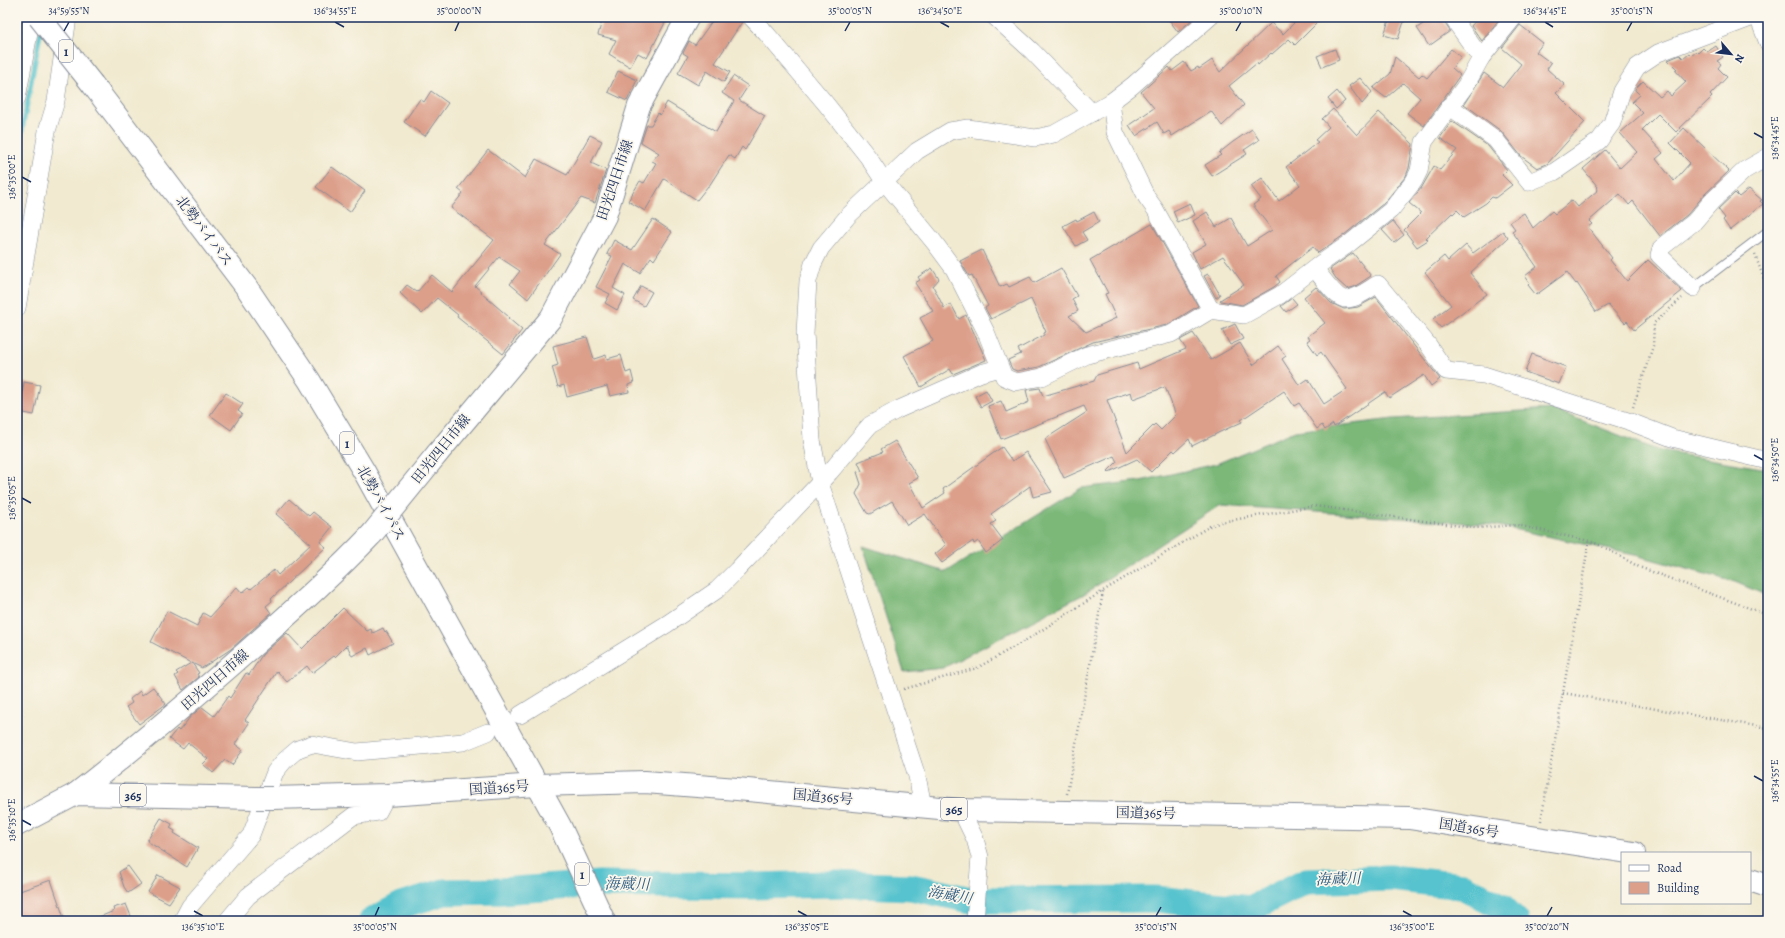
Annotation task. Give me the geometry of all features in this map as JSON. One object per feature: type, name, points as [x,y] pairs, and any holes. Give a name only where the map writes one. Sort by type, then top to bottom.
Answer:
[{"type":"main road","name":"北勢バイパス","points":[[39,17],[93,85],[247,288],[309,380],[365,473],[560,826],[604,921]]},
{"type":"main road","name":"田光四日市線","points":[[76,794],[137,747],[210,685],[339,569],[372,534],[551,318],[605,216],[639,106],[688,17]]},
{"type":"main road","name":"国道365号","points":[[17,825],[76,794],[264,798],[387,795],[537,785],[645,782],[923,806],[963,815],[1064,811],[1409,818],[1628,852]]},
{"type":"main road","points":[[1751,880],[1768,886]]},
{"type":"street","points":[[17,98],[32,17]]},
{"type":"street","points":[[17,308],[47,131],[56,101],[68,17]]},
{"type":"street","points":[[750,17],[766,33],[826,104],[868,157],[884,181],[954,269],[986,332],[999,368],[1004,377],[1016,382],[1042,377],[1087,355],[1170,334],[1211,310],[1244,316],[1280,296],[1391,210],[1420,171],[1424,142],[1449,106],[1466,85],[1481,58],[1514,17]]},
{"type":"street","points":[[995,17],[1032,51],[1092,113]]},
{"type":"street","points":[[923,806],[917,776],[820,483],[812,440],[805,333],[808,281],[813,264],[821,248],[848,216],[917,151],[950,131],[968,128],[1022,136],[1044,136],[1054,134],[1110,102],[1132,86],[1210,17]]},
{"type":"street","points":[[1452,17],[1481,58]]},
{"type":"street","points":[[1449,106],[1495,139],[1529,182],[1554,172],[1599,141],[1612,123],[1622,91],[1637,67],[1658,53],[1753,17]]},
{"type":"street","points":[[1758,17],[1768,43]]},
{"type":"street","points":[[1110,102],[1115,132],[1147,198],[1155,209],[1211,310]]},
{"type":"street","points":[[1693,288],[1659,255],[1661,248],[1694,222],[1712,201],[1745,170],[1768,157]]},
{"type":"street","points":[[1314,269],[1338,295],[1346,299],[1354,298],[1378,284],[1430,346],[1446,371],[1484,375],[1628,421],[1672,438],[1768,461]]},
{"type":"street","points":[[520,715],[667,624],[717,590],[820,483],[867,429],[879,419],[981,373],[999,368]]},
{"type":"street","points":[[182,921],[190,906],[251,835],[275,772],[298,749],[312,744],[357,752],[463,742],[488,732]]},
{"type":"street","points":[[227,921],[248,896],[353,816],[378,812],[387,795]]},
{"type":"street","points":[[963,815],[975,839],[980,857],[975,921]]},
{"type":"lane","points":[[1693,288],[1750,243],[1768,231]]},
{"type":"path","points":[[1750,243],[1768,290]]},
{"type":"path","points":[[1628,421],[1653,346],[1654,323],[1693,288]]},
{"type":"path","points":[[888,691],[904,689],[977,668],[1028,639],[1103,591],[1210,526],[1221,522],[1315,506],[1475,528],[1517,525],[1589,541],[1600,545],[1639,567],[1768,615]]},
{"type":"path","points":[[1538,838],[1589,541]]},
{"type":"path","points":[[1064,811],[1103,591]]},
{"type":"path","points":[[1563,693],[1768,728]]},
{"type":"green space","points":[[1552,409],[1660,451],[1768,469],[1768,596],[1735,582],[1639,556],[1494,525],[1220,505],[1084,594],[943,668],[904,672],[863,546],[946,572],[1081,488],[1140,481],[1216,464],[1295,431],[1393,419]]},
{"type":"building","points":[[603,17],[668,17],[647,58],[638,53],[630,67],[609,54],[616,40],[598,35]]},
{"type":"building","points":[[715,17],[736,17],[742,22],[715,63],[730,72],[724,82],[707,71],[698,85],[678,73],[688,56],[683,53],[689,41],[695,45]]},
{"type":"building","points":[[1167,17],[1195,17],[1178,32]]},
{"type":"building","points":[[1300,17],[1323,17],[1295,45],[1289,39],[1258,65],[1257,63],[1229,86],[1244,105],[1222,126],[1211,111],[1172,136],[1169,131],[1164,134],[1157,122],[1136,136],[1129,125],[1154,108],[1141,92],[1169,67],[1172,71],[1184,62],[1191,71],[1198,67],[1199,69],[1212,60],[1220,72],[1271,23],[1283,34]]},
{"type":"building","points":[[1390,17],[1405,19],[1398,39],[1384,35]]},
{"type":"building","points":[[1433,17],[1442,17],[1450,31],[1429,46],[1417,28]]},
{"type":"building","points":[[1479,17],[1501,17],[1482,41],[1471,26]]},
{"type":"building","points":[[1520,25],[1543,43],[1536,52],[1551,63],[1547,69],[1565,85],[1556,93],[1585,122],[1547,164],[1537,168],[1521,156],[1501,131],[1464,104],[1484,73],[1503,87],[1521,64],[1502,48]]},
{"type":"building","points":[[1716,46],[1723,57],[1717,61],[1721,64],[1718,68],[1727,77],[1710,95],[1712,97],[1676,132],[1658,114],[1642,130],[1663,153],[1656,159],[1674,181],[1690,163],[1670,143],[1684,128],[1729,171],[1705,194],[1687,215],[1660,236],[1633,201],[1629,205],[1620,194],[1589,221],[1592,224],[1588,227],[1612,258],[1610,260],[1627,281],[1648,260],[1682,291],[1634,330],[1627,321],[1625,323],[1608,305],[1596,312],[1577,283],[1576,284],[1567,272],[1536,295],[1528,285],[1530,283],[1525,276],[1537,267],[1512,231],[1515,229],[1510,222],[1524,213],[1533,228],[1552,211],[1555,214],[1572,200],[1578,207],[1598,190],[1598,187],[1583,169],[1605,150],[1620,168],[1637,152],[1620,133],[1643,113],[1632,102],[1640,95],[1635,89],[1643,81],[1660,97],[1667,91],[1671,96],[1686,82],[1675,70],[1677,69],[1668,60],[1680,55],[1683,58],[1689,53],[1691,55],[1696,51],[1698,53],[1703,48],[1707,52]]},
{"type":"building","points":[[1335,49],[1339,60],[1322,67],[1317,56]]},
{"type":"building","points":[[1451,49],[1461,57],[1452,68],[1460,75],[1424,126],[1407,113],[1420,98],[1403,83],[1386,98],[1373,88],[1390,74],[1395,57],[1419,77],[1422,74],[1427,78]]},
{"type":"building","points":[[618,71],[637,80],[627,101],[608,92]]},
{"type":"building","points":[[733,76],[748,86],[739,100],[765,116],[745,150],[742,147],[735,159],[729,155],[709,186],[697,200],[664,179],[645,211],[628,201],[640,181],[644,183],[656,163],[652,161],[659,153],[641,142],[647,125],[651,125],[658,113],[660,115],[667,102],[716,132],[734,101],[722,93]]},
{"type":"building","points":[[1360,78],[1372,92],[1362,104],[1349,86]]},
{"type":"building","points":[[431,91],[448,103],[425,136],[404,122],[420,99],[424,102]]},
{"type":"building","points":[[1337,91],[1345,101],[1336,109],[1328,99]]},
{"type":"building","points":[[1333,109],[1357,135],[1379,112],[1413,144],[1409,168],[1406,176],[1384,203],[1344,235],[1318,253],[1313,247],[1276,276],[1280,282],[1274,287],[1242,305],[1221,301],[1220,300],[1244,285],[1223,256],[1200,269],[1192,252],[1206,244],[1193,221],[1207,212],[1216,227],[1231,218],[1247,246],[1272,230],[1253,205],[1261,199],[1251,186],[1262,178],[1279,201],[1300,185],[1286,167],[1318,142],[1315,140],[1329,127],[1322,119]]},
{"type":"building","points":[[1452,121],[1488,146],[1507,170],[1502,175],[1512,185],[1495,198],[1492,197],[1486,203],[1464,217],[1457,210],[1453,214],[1452,213],[1426,238],[1428,240],[1417,247],[1404,230],[1421,213],[1409,203],[1422,187],[1434,166],[1440,170],[1457,150],[1440,138]]},
{"type":"building","points":[[1252,129],[1259,140],[1244,150],[1247,154],[1212,176],[1205,165],[1221,155],[1219,153]]},
{"type":"building","points":[[590,135],[602,141],[591,163],[606,170],[595,203],[581,198],[545,245],[560,254],[528,299],[510,284],[520,271],[499,257],[475,286],[522,330],[503,354],[457,317],[458,315],[437,298],[422,314],[400,293],[407,285],[417,292],[432,275],[452,292],[494,240],[451,208],[463,193],[458,189],[488,150],[525,178],[536,159],[567,175]]},
{"type":"building","points":[[332,167],[365,191],[350,212],[316,187]]},
{"type":"building","points":[[1749,189],[1762,200],[1760,201],[1763,204],[1730,230],[1723,220],[1725,218],[1718,209],[1735,193],[1739,197]]},
{"type":"building","points":[[1190,203],[1195,215],[1178,223],[1173,211]]},
{"type":"building","points":[[1094,212],[1099,222],[1082,232],[1087,240],[1076,246],[1063,226],[1076,219],[1077,221]]},
{"type":"building","points":[[653,219],[672,232],[654,260],[651,257],[640,273],[625,264],[613,288],[625,295],[617,310],[605,303],[610,294],[596,287],[612,256],[607,254],[614,240],[632,250]]},
{"type":"building","points":[[1393,221],[1404,235],[1394,243],[1382,230]]},
{"type":"building","points":[[1152,224],[1198,306],[1167,325],[1093,342],[1039,367],[1017,371],[1012,369],[1008,360],[1021,354],[1018,349],[1044,335],[1046,332],[1031,299],[991,319],[985,308],[988,306],[972,275],[969,276],[960,261],[982,250],[1000,287],[1007,284],[1009,287],[1030,277],[1034,283],[1061,268],[1077,296],[1072,299],[1078,311],[1069,316],[1086,332],[1116,318],[1105,294],[1108,293],[1090,260]]},
{"type":"building","points":[[1503,231],[1508,238],[1470,273],[1487,294],[1441,328],[1433,319],[1451,305],[1425,272],[1444,256],[1448,261],[1466,245],[1473,253]]},
{"type":"building","points":[[1353,253],[1371,276],[1354,287],[1347,289],[1337,280],[1330,269]]},
{"type":"building","points":[[932,268],[939,279],[933,286],[944,308],[951,304],[959,319],[966,315],[986,360],[953,374],[950,369],[921,387],[904,356],[933,341],[920,318],[933,311],[915,283],[920,280],[918,277]]},
{"type":"building","points":[[1208,274],[1220,295],[1216,298],[1204,276]]},
{"type":"building","points":[[641,286],[652,292],[644,306],[633,300]]},
{"type":"building","points":[[1316,287],[1331,303],[1344,309],[1358,307],[1376,297],[1440,379],[1431,386],[1424,375],[1389,398],[1385,392],[1334,427],[1333,424],[1325,430],[1322,425],[1317,429],[1299,403],[1294,406],[1284,391],[1241,420],[1242,422],[1192,446],[1189,439],[1175,452],[1173,450],[1151,472],[1137,459],[1109,472],[1108,471],[1117,462],[1114,456],[1064,478],[1045,439],[1087,412],[1084,406],[1001,439],[988,406],[1001,401],[1006,412],[1029,402],[1026,390],[1040,388],[1043,396],[1094,381],[1097,375],[1137,363],[1139,369],[1186,349],[1180,340],[1193,333],[1211,360],[1240,343],[1253,365],[1278,346],[1286,356],[1282,359],[1299,385],[1308,379],[1324,404],[1347,389],[1321,352],[1317,355],[1307,341],[1310,339],[1308,336],[1325,323],[1304,297]],"holes":[[[1165,387],[1176,415],[1161,430],[1155,424],[1127,452],[1107,400],[1131,392],[1133,399]]]},
{"type":"building","points":[[1292,298],[1297,304],[1286,312],[1281,306]]},
{"type":"building","points":[[1235,324],[1243,339],[1230,345],[1222,330]]},
{"type":"building","points":[[587,337],[594,359],[606,355],[607,359],[621,355],[626,373],[631,371],[634,383],[628,385],[629,392],[610,396],[607,386],[567,397],[564,385],[558,387],[552,367],[558,365],[553,346]]},
{"type":"building","points":[[1532,354],[1566,367],[1559,384],[1525,372]]},
{"type":"building","points":[[24,382],[40,385],[34,415],[19,412]]},
{"type":"building","points":[[986,390],[992,401],[981,407],[975,396]]},
{"type":"building","points":[[226,393],[243,404],[238,411],[242,414],[231,430],[210,415]]},
{"type":"building","points":[[895,441],[918,478],[909,483],[923,508],[945,493],[943,489],[1002,447],[1012,461],[1026,452],[1052,492],[1033,497],[1030,486],[991,514],[996,521],[991,524],[1003,540],[986,553],[978,541],[974,544],[973,541],[942,563],[935,554],[946,545],[925,514],[907,525],[892,501],[870,514],[867,513],[856,494],[861,484],[857,472],[862,471],[858,462],[883,452],[881,449]]},
{"type":"building","points":[[289,499],[309,516],[313,512],[332,527],[320,542],[326,547],[271,599],[272,601],[266,606],[271,613],[231,649],[202,668],[192,663],[199,673],[197,674],[199,677],[183,690],[175,676],[178,674],[176,672],[191,663],[151,642],[167,611],[197,626],[203,613],[210,617],[237,587],[242,593],[249,587],[251,589],[274,570],[278,575],[311,544],[276,514]]},
{"type":"building","points":[[343,608],[367,631],[371,629],[372,633],[383,628],[393,643],[370,655],[367,648],[352,656],[347,645],[335,657],[334,656],[312,673],[307,666],[287,682],[277,671],[245,720],[249,723],[235,744],[243,750],[232,765],[225,760],[213,773],[203,764],[208,759],[188,743],[183,749],[169,739],[177,729],[179,731],[191,716],[202,707],[214,716],[228,696],[230,698],[246,673],[249,675],[262,655],[287,633],[302,649]]},
{"type":"building","points":[[153,687],[166,704],[139,724],[126,707],[132,703],[130,699],[140,691],[142,695]]},
{"type":"building","points":[[161,818],[172,824],[170,828],[175,831],[174,833],[198,848],[187,867],[147,841]]},
{"type":"building","points":[[128,866],[141,884],[128,893],[124,887],[119,872]]},
{"type":"building","points":[[158,875],[180,887],[169,903],[148,892]]},
{"type":"building","points":[[51,880],[65,921],[17,921],[17,892]]},
{"type":"building","points":[[126,904],[133,921],[90,921],[114,911],[113,908]]},
{"type":"waterway","points":[[17,158],[41,30]]},
{"type":"waterway","name":"海蔵川","points":[[372,921],[402,905],[444,892],[501,891],[599,884],[752,886],[834,884],[911,887],[971,900],[1156,899],[1250,909],[1306,881],[1390,878],[1462,886],[1501,906],[1516,921]]}]
